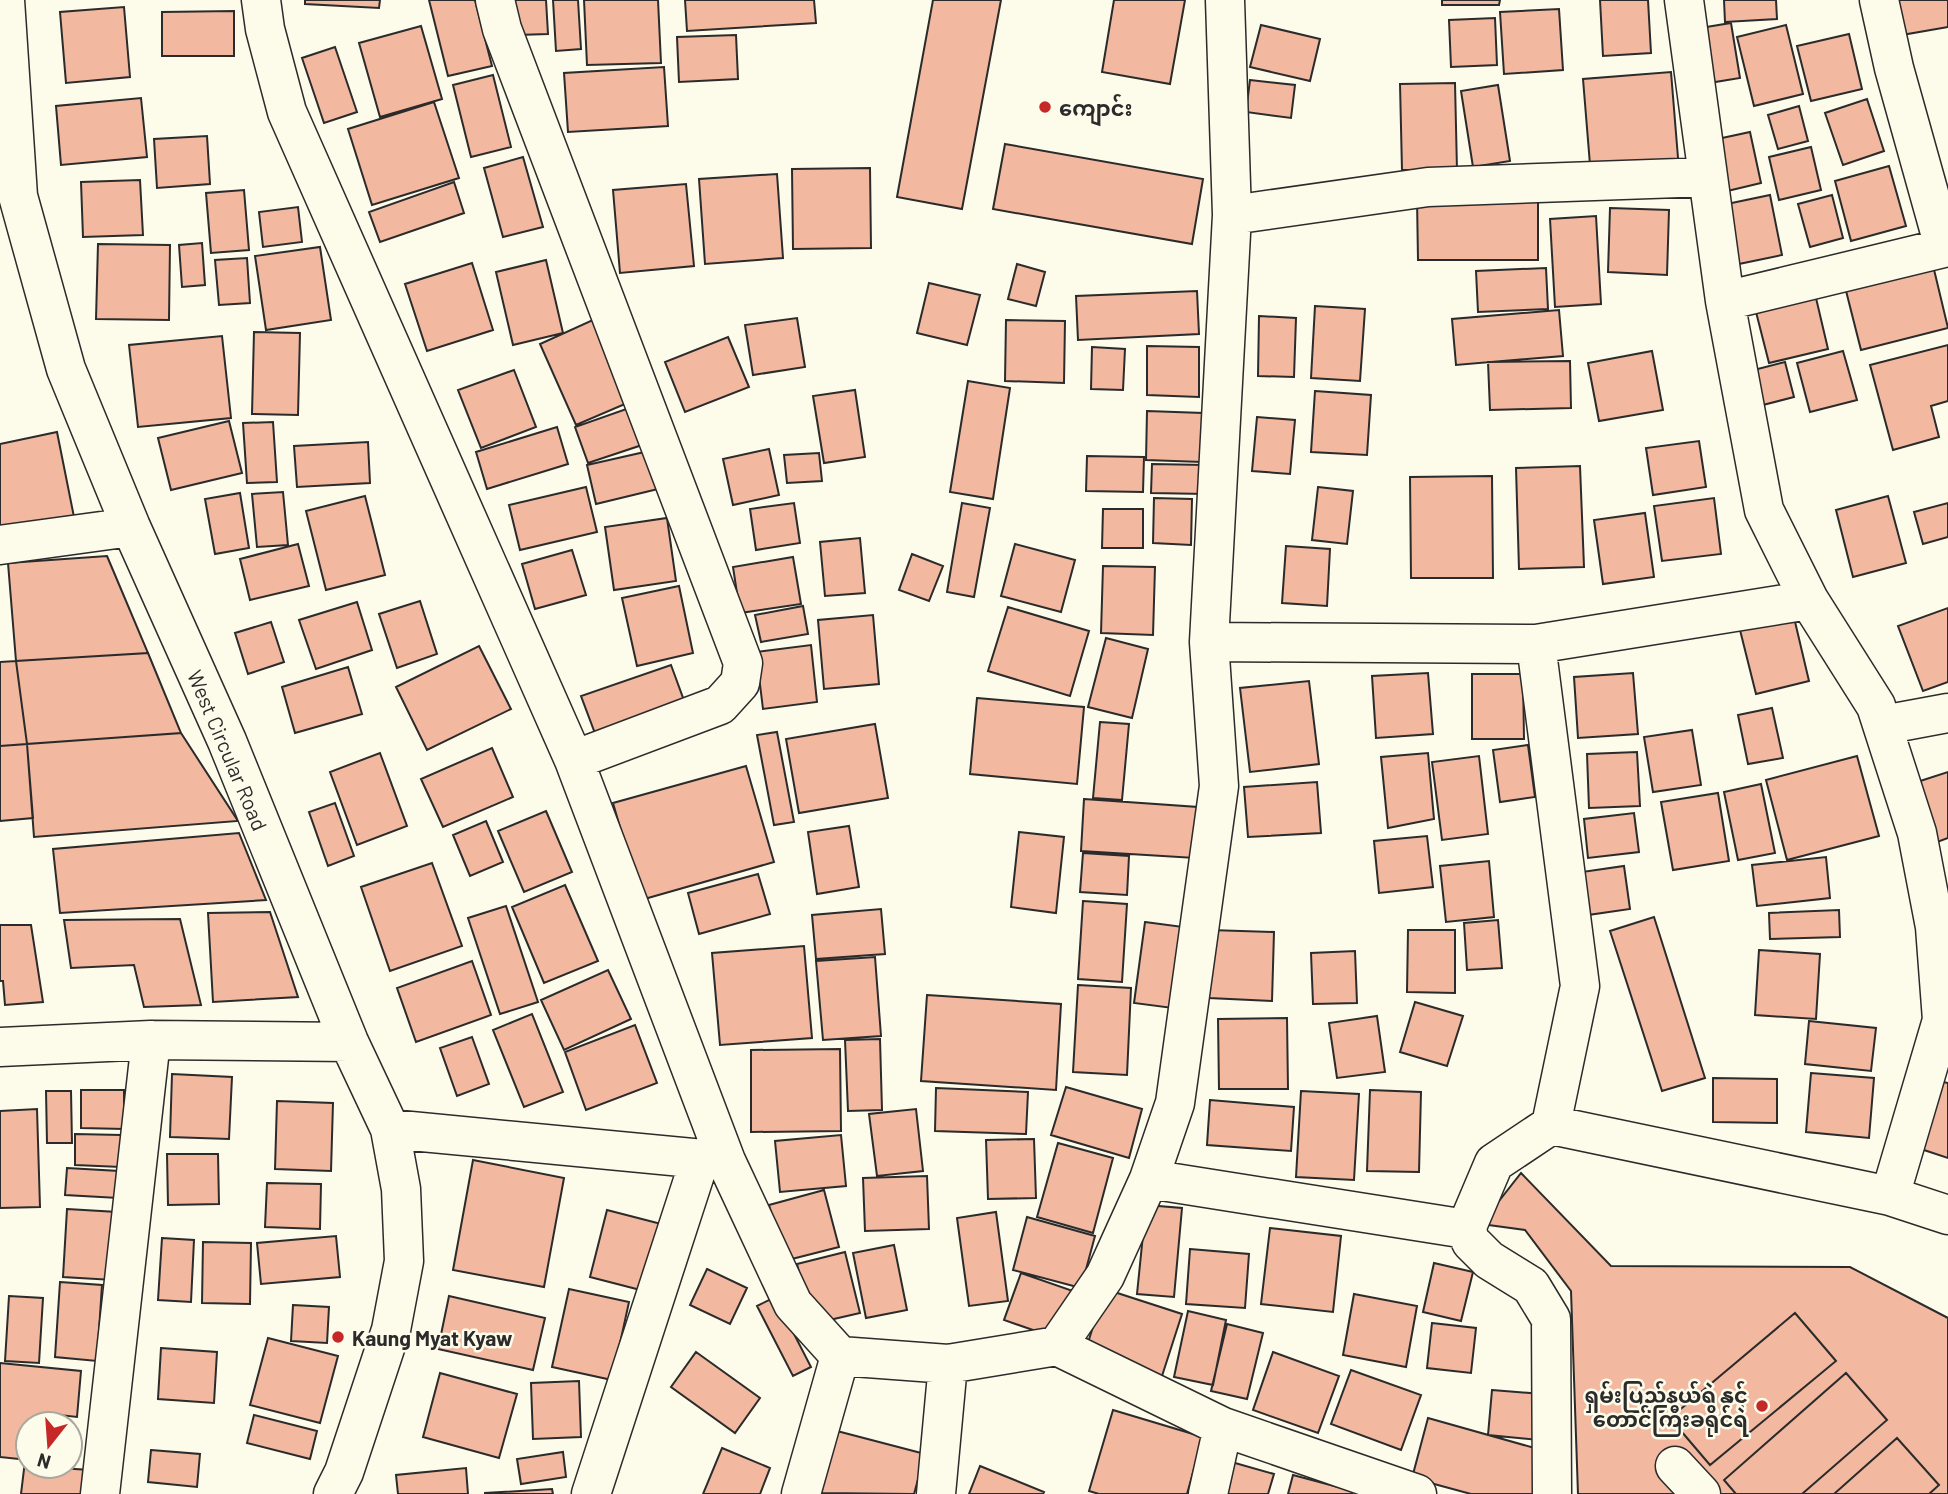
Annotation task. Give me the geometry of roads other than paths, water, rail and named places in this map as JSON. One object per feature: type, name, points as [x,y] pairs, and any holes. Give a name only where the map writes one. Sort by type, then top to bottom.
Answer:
[{"type":"street","name":"West Circular Road","points":[[5,0],[18,196],[66,369],[131,527],[226,741],[349,1042],[390,1129],[401,1189],[404,1261],[391,1330],[344,1472],[333,1494]]},
{"type":"street","points":[[261,0],[265,30],[287,112],[574,761],[713,1160],[793,1304],[841,1356],[948,1364],[1056,1346],[1223,1427],[1418,1494]]},
{"type":"street","points":[[495,0],[502,29],[743,663],[740,683],[720,705],[574,761]]},
{"type":"street","points":[[1056,1346],[1105,1276],[1149,1179],[1175,1103],[1219,786],[1209,642],[1232,215],[1225,0]]},
{"type":"street","points":[[1684,0],[1725,301],[1764,510],[1809,600],[1876,706],[1917,833],[1935,927],[1942,1020],[1890,1196]]},
{"type":"street","points":[[1725,301],[1946,247],[1894,68],[1879,0]]},
{"type":"street","points":[[1232,215],[1428,187],[1707,177]]},
{"type":"street","points":[[0,545],[131,527]]},
{"type":"street","points":[[1209,642],[1536,644],[1809,600]]},
{"type":"street","points":[[1536,644],[1580,986],[1551,1125],[1494,1163],[1466,1229],[1471,1242],[1489,1260],[1531,1286],[1551,1320],[1552,1494]]},
{"type":"street","points":[[1883,725],[1948,713]]},
{"type":"street","points":[[100,1494],[151,1040]]},
{"type":"street","points":[[0,1047],[151,1040],[349,1042]]},
{"type":"street","points":[[1551,1125],[1890,1196],[1948,1215]]},
{"type":"street","points":[[390,1129],[713,1160]]},
{"type":"street","points":[[591,1494],[713,1160]]},
{"type":"street","points":[[1149,1179],[1466,1229]]},
{"type":"street","points":[[801,1494],[841,1356]]},
{"type":"street","points":[[936,1494],[948,1364]]},
{"type":"street","points":[[1208,1494],[1223,1427]]},
{"type":"street","points":[[1675,1466],[1701,1494]]},
{"type":"place","name":"ကျောင်း","points":[[1045,107]]},
{"type":"place","name":"Kaung Myat Kyaw","points":[[338,1337]]},
{"type":"place","name":"ရှမ်းပြည်နယ်ရဲ နှင့် တောင်ကြီးခရိုင်ရဲ","points":[[1762,1406]]}]
